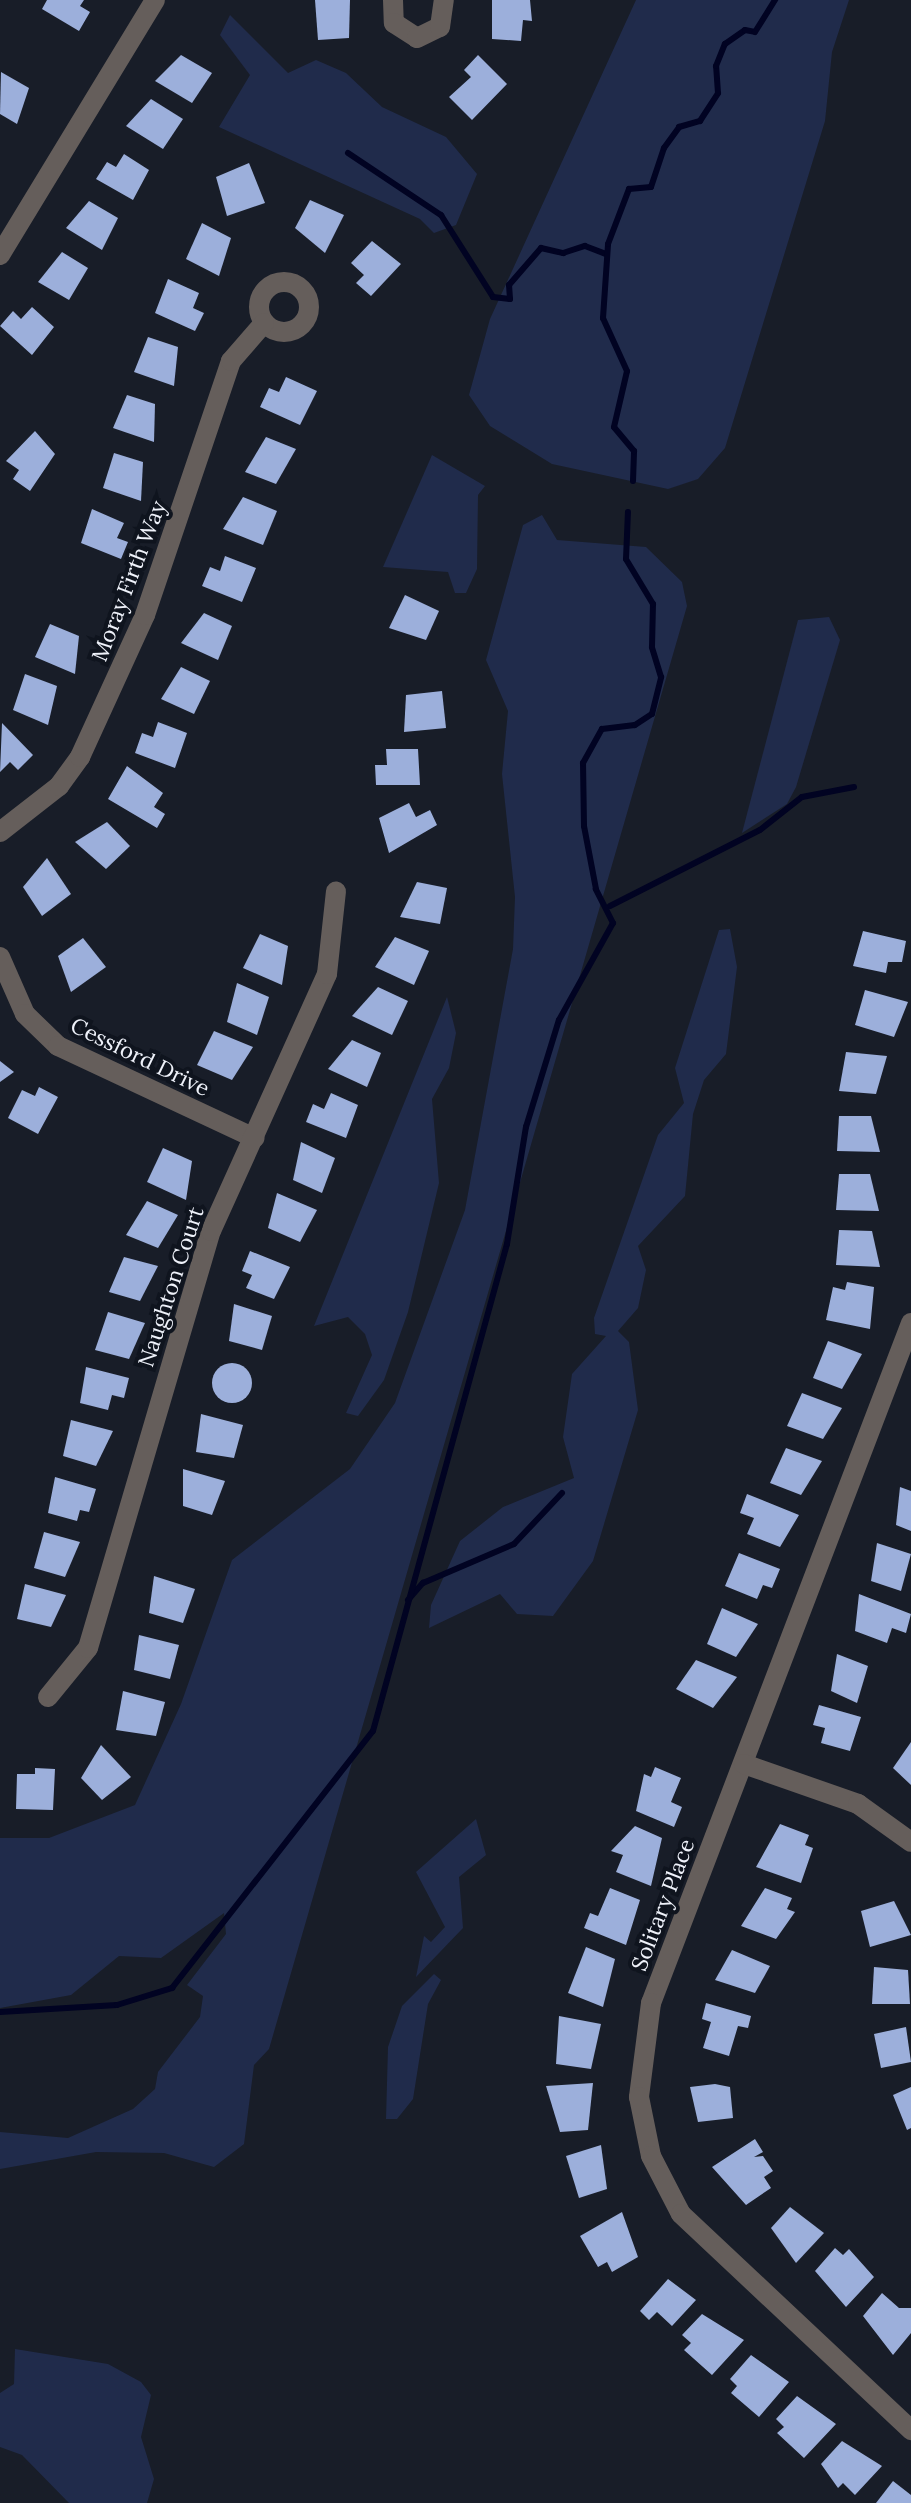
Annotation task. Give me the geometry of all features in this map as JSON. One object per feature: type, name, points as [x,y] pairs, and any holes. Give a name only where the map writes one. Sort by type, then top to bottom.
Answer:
[{"type":"street","points":[[0,255],[155,0]]},
{"type":"street","points":[[393,0],[394,23],[417,38],[440,27],[444,0]]},
{"type":"street","name":"Moray Firth Way","points":[[0,832],[59,786],[80,757],[150,602],[231,361],[264,323]]},
{"type":"street","name":"Naughton Court","points":[[48,1697],[88,1648],[189,1297],[254,1138],[327,974],[336,891]]},
{"type":"street","name":"Cessford Drive","points":[[0,957],[25,1014],[58,1046],[254,1138]]},
{"type":"street","name":"Solitary Place","points":[[911,1323],[651,2003],[639,2063],[642,2124],[664,2186],[702,2240],[911,2430]]},
{"type":"street","points":[[744,1764],[858,1804],[911,1842]]},
{"type":"shaded area","points":[[636,0],[849,0],[832,52],[825,121],[725,448],[698,479],[668,489],[552,464],[490,426],[469,395],[490,319]]},
{"type":"shaded area","points":[[230,15],[288,73],[316,60],[346,73],[382,107],[446,137],[477,174],[456,225],[434,233],[420,219],[219,127],[250,75],[220,35]]},
{"type":"shaded area","points":[[432,455],[485,486],[478,495],[477,569],[466,593],[455,593],[448,572],[383,567]]},
{"type":"shaded area","points":[[542,515],[557,540],[646,547],[682,582],[687,606],[269,2049],[254,2065],[244,2144],[214,2167],[164,2153],[96,2152],[0,2169],[0,2132],[68,2138],[133,2109],[155,2089],[158,2072],[200,2017],[203,1996],[187,1985],[226,1934],[224,1913],[161,1958],[119,1956],[71,1995],[0,2008],[0,1838],[49,1838],[135,1805],[181,1704],[232,1560],[350,1469],[395,1403],[465,1210],[513,949],[515,897],[502,774],[508,711],[486,660],[523,525]]},
{"type":"shaded area","points":[[829,617],[840,640],[796,787],[787,804],[742,833],[798,620]]},
{"type":"shaded area","points":[[730,929],[737,967],[726,1054],[704,1080],[693,1114],[685,1196],[638,1246],[646,1270],[638,1308],[618,1331],[629,1342],[638,1410],[593,1561],[553,1616],[517,1614],[500,1594],[429,1628],[431,1605],[460,1541],[503,1507],[574,1478],[563,1437],[572,1374],[606,1336],[595,1334],[594,1318],[658,1135],[684,1103],[675,1068],[719,930]]},
{"type":"shaded area","points":[[447,997],[456,1033],[449,1068],[432,1099],[439,1183],[408,1312],[384,1380],[358,1416],[346,1413],[372,1355],[365,1334],[348,1317],[314,1326]]},
{"type":"shaded area","points":[[476,1819],[486,1855],[459,1877],[463,1928],[416,1977],[424,1936],[431,1942],[445,1927],[416,1872]]},
{"type":"shaded area","points":[[434,1974],[441,1980],[428,2004],[413,2099],[397,2119],[386,2119],[388,2047],[402,2006]]},
{"type":"shaded area","points":[[15,2349],[108,2364],[141,2382],[151,2395],[141,2437],[154,2479],[147,2503],[69,2503],[22,2455],[0,2447],[0,2393],[14,2384]]},
{"type":"building","points":[[47,0],[84,0],[80,6],[90,12],[79,31],[42,9]]},
{"type":"building","points":[[315,0],[350,0],[349,38],[318,40]]},
{"type":"building","points":[[492,0],[530,0],[532,21],[523,20],[521,41],[492,39]]},
{"type":"building","points":[[181,55],[212,73],[192,103],[155,81]]},
{"type":"building","points":[[478,55],[507,84],[472,120],[449,97],[471,77],[464,70]]},
{"type":"building","points":[[1,72],[29,88],[17,124],[0,114]]},
{"type":"building","points":[[151,99],[183,119],[163,149],[126,126]]},
{"type":"building","points":[[124,154],[149,170],[133,200],[96,179],[107,162],[116,167]]},
{"type":"building","points":[[249,163],[265,203],[227,216],[216,177]]},
{"type":"building","points":[[310,200],[344,215],[325,253],[295,228]]},
{"type":"building","points":[[89,201],[118,218],[102,250],[66,228]]},
{"type":"building","points":[[202,223],[231,238],[219,276],[186,259]]},
{"type":"building","points":[[372,241],[401,264],[371,296],[356,283],[364,275],[351,263]]},
{"type":"building","points":[[62,252],[88,268],[69,300],[38,282]]},
{"type":"building","points":[[168,279],[199,293],[193,308],[204,313],[195,331],[155,313]]},
{"type":"building","points":[[32,307],[54,327],[32,355],[0,326],[13,311],[21,319]]},
{"type":"building","points":[[148,337],[178,347],[174,386],[134,372]]},
{"type":"building","points":[[286,377],[317,391],[300,425],[260,407],[269,388],[279,392]]},
{"type":"building","points":[[127,395],[155,404],[154,442],[113,428]]},
{"type":"building","points":[[35,431],[55,454],[30,491],[13,479],[19,470],[6,461]]},
{"type":"building","points":[[266,437],[296,449],[276,484],[245,472]]},
{"type":"building","points":[[114,453],[143,462],[141,501],[103,488]]},
{"type":"building","points":[[243,497],[277,511],[263,545],[223,529]]},
{"type":"building","points":[[92,509],[124,523],[117,538],[128,542],[121,559],[81,543]]},
{"type":"building","points":[[225,556],[256,568],[242,602],[202,586],[210,567],[220,571]]},
{"type":"building","points":[[405,595],[439,611],[426,640],[389,628]]},
{"type":"building","points":[[204,613],[232,626],[218,660],[181,643]]},
{"type":"building","points":[[50,624],[79,636],[75,674],[35,657]]},
{"type":"building","points":[[181,667],[210,681],[194,714],[161,699]]},
{"type":"building","points":[[25,674],[57,686],[48,725],[13,710]]},
{"type":"building","points":[[442,691],[446,728],[404,732],[406,695]]},
{"type":"building","points":[[158,722],[187,733],[175,768],[135,753],[142,733],[153,737]]},
{"type":"building","points":[[2,723],[33,755],[18,770],[10,762],[0,772]]},
{"type":"building","points":[[386,749],[418,749],[420,785],[376,785],[375,765],[387,765]]},
{"type":"building","points":[[127,766],[163,793],[154,807],[165,814],[157,828],[108,799]]},
{"type":"building","points":[[409,803],[416,817],[430,810],[437,825],[389,853],[379,818]]},
{"type":"building","points":[[107,822],[130,846],[106,869],[75,842]]},
{"type":"building","points":[[47,858],[71,894],[42,916],[23,887]]},
{"type":"building","points":[[417,882],[447,888],[440,924],[400,917]]},
{"type":"building","points":[[863,931],[906,941],[902,962],[888,962],[886,973],[853,966]]},
{"type":"building","points":[[260,934],[288,946],[282,985],[243,968]]},
{"type":"building","points":[[395,937],[429,951],[414,985],[375,967]]},
{"type":"building","points":[[83,938],[106,967],[71,992],[58,956]]},
{"type":"building","points":[[237,983],[269,997],[257,1035],[227,1022]]},
{"type":"building","points":[[378,987],[408,1001],[392,1035],[352,1016]]},
{"type":"building","points":[[865,990],[908,1002],[894,1037],[855,1025]]},
{"type":"building","points":[[214,1031],[253,1047],[232,1080],[197,1065]]},
{"type":"building","points":[[352,1040],[381,1053],[367,1087],[328,1069]]},
{"type":"building","points":[[846,1052],[887,1056],[876,1094],[839,1091]]},
{"type":"building","points":[[0,1061],[14,1072],[0,1082]]},
{"type":"building","points":[[39,1087],[58,1097],[38,1134],[8,1118],[22,1090],[35,1096]]},
{"type":"building","points":[[331,1093],[358,1105],[346,1138],[306,1122],[313,1104],[324,1109]]},
{"type":"building","points":[[839,1116],[871,1116],[880,1152],[837,1151]]},
{"type":"building","points":[[301,1142],[335,1158],[322,1193],[293,1180]]},
{"type":"building","points":[[163,1148],[192,1161],[186,1200],[147,1182]]},
{"type":"building","points":[[839,1174],[870,1174],[879,1211],[836,1210]]},
{"type":"building","points":[[277,1193],[317,1210],[300,1242],[268,1228]]},
{"type":"building","points":[[147,1201],[178,1215],[158,1248],[126,1235]]},
{"type":"building","points":[[839,1230],[872,1231],[880,1267],[836,1265]]},
{"type":"building","points":[[250,1251],[290,1267],[274,1299],[246,1288],[252,1275],[242,1271]]},
{"type":"building","points":[[124,1257],[158,1266],[140,1301],[109,1292]]},
{"type":"building","points":[[847,1282],[874,1287],[870,1329],[826,1320],[833,1287],[845,1290]]},
{"type":"building","points":[[234,1304],[272,1316],[262,1350],[229,1341]]},
{"type":"building","points":[[108,1312],[145,1323],[129,1359],[95,1350]]},
{"type":"building","points":[[828,1341],[862,1354],[842,1389],[813,1378]]},
{"type":"building","points":[[232,1363],[246,1369],[252,1383],[246,1397],[232,1403],[218,1397],[212,1383],[218,1369]]},
{"type":"building","points":[[86,1367],[129,1378],[124,1398],[112,1395],[108,1410],[80,1403]]},
{"type":"building","points":[[802,1393],[842,1408],[823,1439],[787,1426]]},
{"type":"building","points":[[201,1414],[243,1425],[234,1458],[196,1452]]},
{"type":"building","points":[[71,1420],[113,1431],[96,1466],[63,1456]]},
{"type":"building","points":[[786,1448],[822,1461],[801,1495],[770,1483]]},
{"type":"building","points":[[183,1469],[225,1481],[212,1515],[183,1506]]},
{"type":"building","points":[[55,1477],[96,1489],[89,1512],[80,1510],[77,1521],[48,1513]]},
{"type":"building","points":[[900,1487],[911,1491],[911,1531],[896,1525]]},
{"type":"building","points":[[747,1494],[799,1515],[780,1547],[747,1534],[754,1518],[740,1513]]},
{"type":"building","points":[[44,1532],[80,1542],[65,1577],[34,1568]]},
{"type":"building","points":[[877,1543],[911,1554],[901,1591],[871,1581]]},
{"type":"building","points":[[739,1553],[780,1569],[772,1588],[763,1585],[757,1599],[725,1586]]},
{"type":"building","points":[[154,1576],[195,1589],[183,1623],[149,1613]]},
{"type":"building","points":[[25,1584],[66,1595],[51,1627],[17,1619]]},
{"type":"building","points":[[859,1594],[911,1614],[906,1633],[892,1628],[887,1643],[855,1631]]},
{"type":"building","points":[[722,1608],[758,1624],[736,1657],[707,1644]]},
{"type":"building","points":[[139,1635],[179,1645],[170,1679],[134,1670]]},
{"type":"building","points":[[837,1654],[868,1666],[857,1703],[831,1691]]},
{"type":"building","points":[[696,1660],[737,1677],[713,1708],[676,1689]]},
{"type":"building","points":[[123,1691],[165,1702],[156,1736],[116,1730]]},
{"type":"building","points":[[819,1705],[861,1717],[850,1751],[821,1743],[825,1728],[813,1725]]},
{"type":"building","points":[[911,1742],[911,1785],[893,1768]]},
{"type":"building","points":[[101,1745],[131,1777],[102,1800],[81,1778]]},
{"type":"building","points":[[655,1767],[681,1778],[671,1802],[682,1807],[674,1827],[636,1811],[644,1774],[651,1777]]},
{"type":"building","points":[[35,1768],[55,1769],[53,1810],[16,1809],[17,1774],[35,1774]]},
{"type":"building","points":[[780,1824],[809,1835],[805,1845],[813,1848],[801,1883],[756,1867]]},
{"type":"building","points":[[635,1826],[662,1838],[651,1886],[616,1872],[623,1855],[611,1851]]},
{"type":"building","points":[[610,1888],[640,1900],[626,1945],[584,1928],[590,1913],[598,1916]]},
{"type":"building","points":[[765,1888],[792,1898],[787,1909],[795,1912],[776,1939],[741,1926]]},
{"type":"building","points":[[894,1901],[911,1935],[870,1947],[861,1911]]},
{"type":"building","points":[[586,1947],[615,1959],[603,2007],[568,1993]]},
{"type":"building","points":[[732,1950],[770,1966],[755,1993],[715,1980]]},
{"type":"building","points":[[874,1967],[908,1970],[910,2004],[872,2004]]},
{"type":"building","points":[[706,2003],[751,2016],[748,2028],[738,2026],[729,2056],[703,2048],[711,2022],[702,2019]]},
{"type":"building","points":[[559,2016],[601,2024],[591,2069],[556,2064]]},
{"type":"building","points":[[906,2027],[911,2062],[881,2068],[874,2034]]},
{"type":"building","points":[[593,2083],[588,2130],[560,2132],[546,2086]]},
{"type":"building","points":[[715,2084],[730,2087],[733,2118],[698,2122],[690,2087]]},
{"type":"building","points":[[911,2087],[911,2128],[907,2130],[893,2095]]},
{"type":"building","points":[[755,2139],[763,2152],[754,2157],[763,2156],[773,2171],[764,2177],[771,2188],[746,2205],[712,2167]]},
{"type":"building","points":[[601,2145],[607,2189],[579,2198],[566,2156]]},
{"type":"building","points":[[790,2207],[824,2233],[796,2263],[771,2228]]},
{"type":"building","points":[[622,2212],[638,2257],[612,2272],[607,2262],[598,2267],[580,2236]]},
{"type":"building","points":[[835,2248],[843,2255],[849,2249],[874,2277],[846,2307],[815,2271]]},
{"type":"building","points":[[668,2279],[696,2300],[672,2326],[657,2312],[649,2320],[640,2311]]},
{"type":"building","points":[[882,2293],[899,2308],[911,2308],[911,2333],[893,2355],[863,2316]]},
{"type":"building","points":[[702,2314],[744,2340],[712,2375],[684,2350],[691,2343],[682,2335]]},
{"type":"building","points":[[751,2355],[789,2382],[759,2417],[731,2393],[737,2386],[730,2379]]},
{"type":"building","points":[[797,2396],[836,2424],[804,2458],[777,2433],[784,2427],[776,2419]]},
{"type":"building","points":[[842,2441],[882,2466],[855,2495],[843,2483],[838,2488],[821,2464]]},
{"type":"building","points":[[893,2481],[911,2495],[911,2503],[876,2503]]},
{"type":"waterway","points":[[633,481],[634,451],[614,427],[627,371],[603,318],[608,244],[629,189],[651,187],[664,148],[679,127],[700,121],[718,93],[716,66],[725,44],[745,30],[755,32],[775,0]]},
{"type":"waterway","points":[[348,153],[441,215],[493,297],[510,299],[509,285],[541,248],[563,253],[585,246],[606,254]]},
{"type":"waterway","points":[[0,2012],[117,2005],[172,1988],[373,1731],[507,1244],[526,1127],[559,1020],[613,923],[596,889],[584,826],[583,763],[602,729],[635,725],[652,714],[661,677],[652,647],[653,604],[626,559],[628,512]]},
{"type":"waterway","points":[[610,906],[760,830],[802,797],[854,787]]},
{"type":"waterway","points":[[408,1600],[423,1583],[514,1544],[562,1493]]}]
